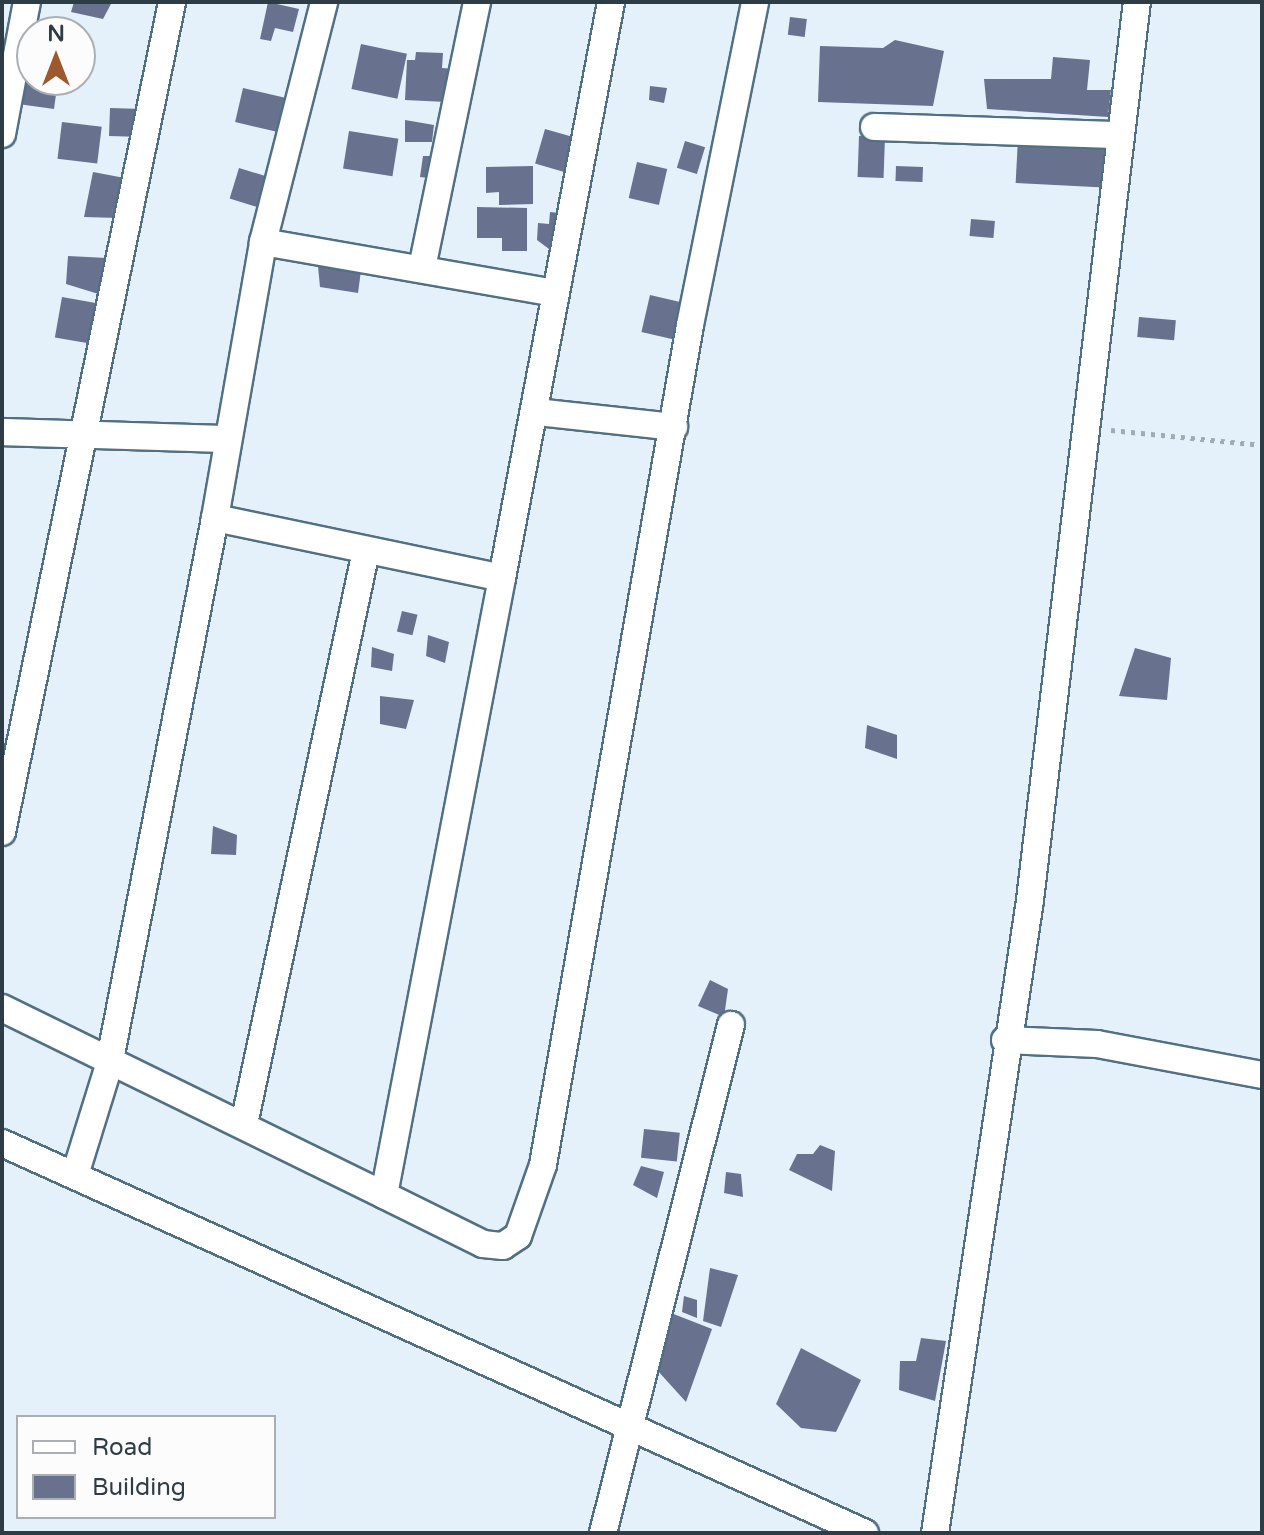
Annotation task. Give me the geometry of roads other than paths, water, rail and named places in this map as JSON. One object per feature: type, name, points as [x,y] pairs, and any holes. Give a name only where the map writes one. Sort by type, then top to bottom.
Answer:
[{"type":"street","points":[[2,134],[27,2]]},
{"type":"street","points":[[2,832],[80,431],[172,2]]},
{"type":"street","points":[[75,1175],[109,1065],[215,518],[263,242],[324,2]]},
{"type":"street","points":[[422,268],[477,2]]},
{"type":"street","points":[[384,1195],[502,578],[537,412],[554,293],[611,2]]},
{"type":"street","points":[[2,1008],[109,1065],[244,1124],[483,1244],[503,1246],[518,1236],[543,1165],[674,427],[755,2]]},
{"type":"street","points":[[935,1533],[1005,1040],[1030,900],[1086,428],[1116,135],[1137,2]]},
{"type":"street","points":[[874,127],[1116,135]]},
{"type":"street","points":[[263,242],[554,293]]},
{"type":"street","points":[[537,412],[674,427]]},
{"type":"street","points":[[2,432],[80,431],[227,439]]},
{"type":"street","points":[[215,518],[502,578]]},
{"type":"street","points":[[244,1124],[366,551]]},
{"type":"street","points":[[603,1533],[632,1429],[731,1025]]},
{"type":"street","points":[[1005,1040],[1097,1044],[1262,1075]]},
{"type":"street","points":[[2,1143],[865,1533]]}]
